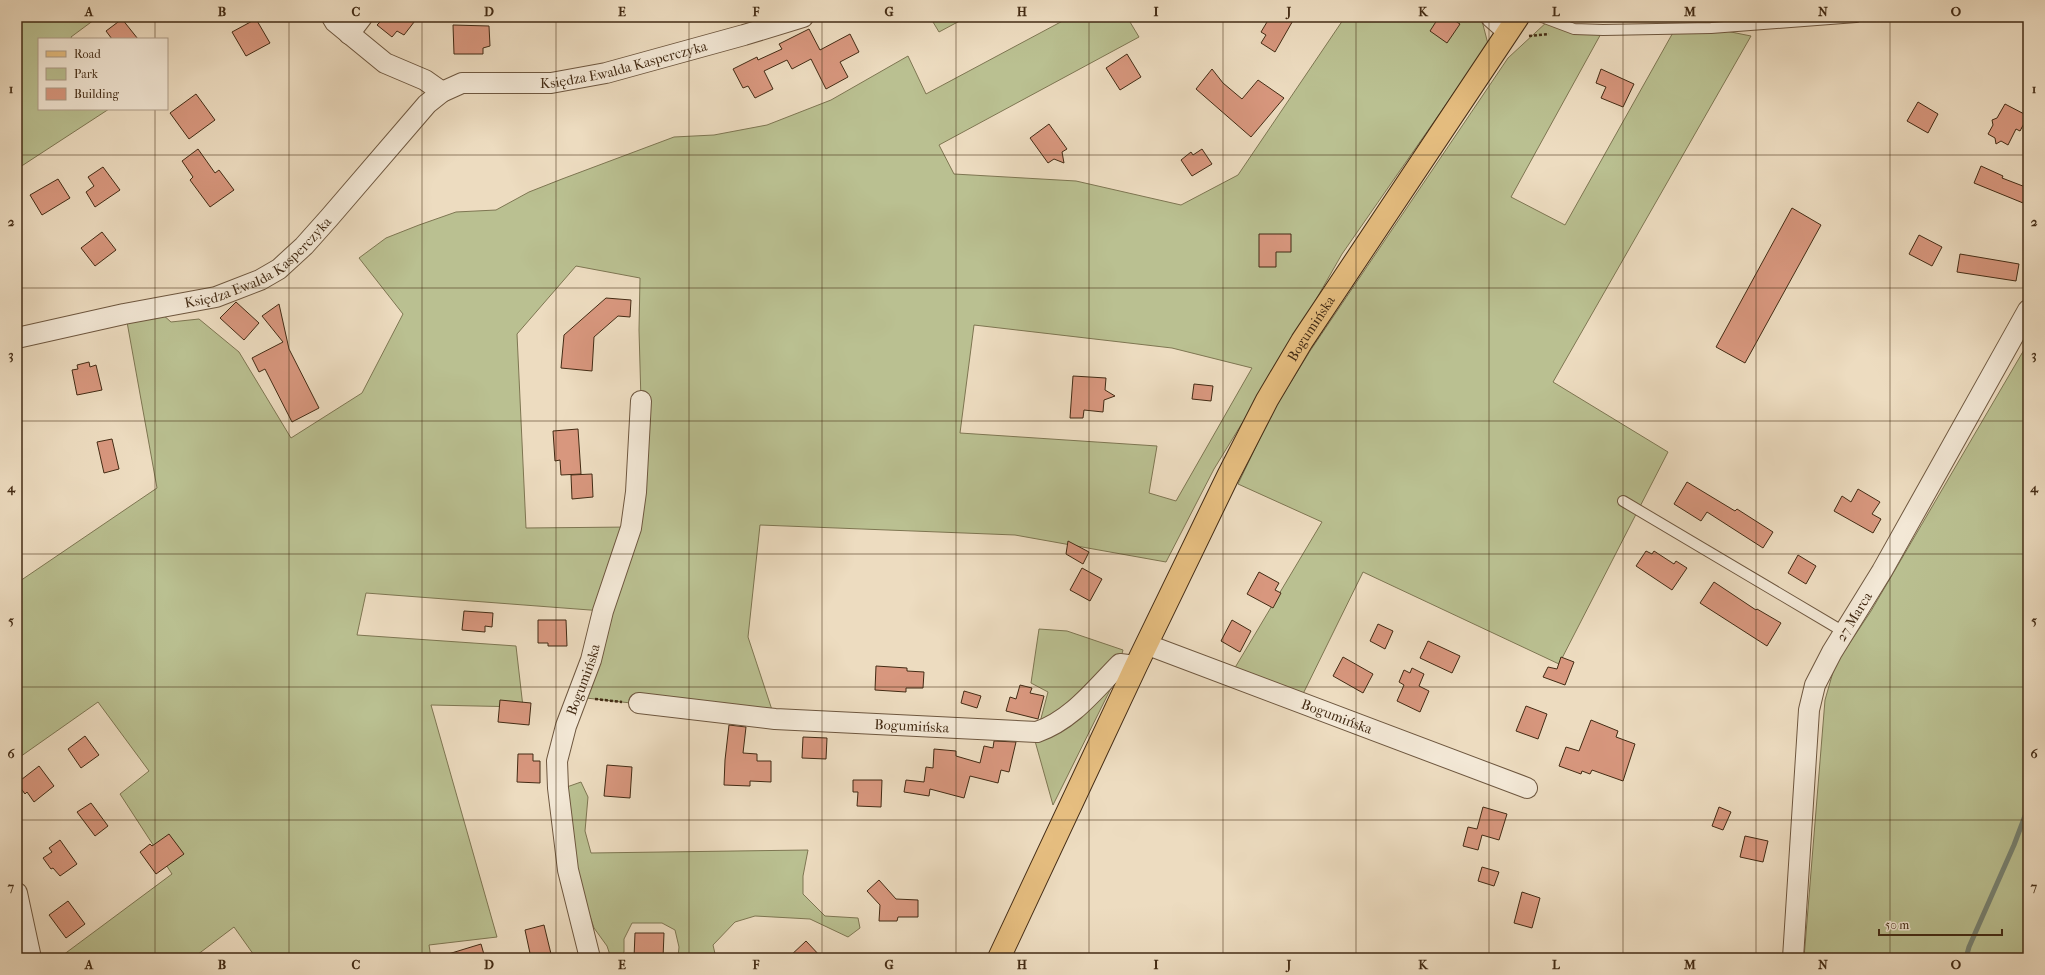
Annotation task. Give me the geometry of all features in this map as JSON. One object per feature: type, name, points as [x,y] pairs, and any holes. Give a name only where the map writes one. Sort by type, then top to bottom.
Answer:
[{"type":"main road","name":"Bogumińska","points":[[998,958],[1136,666],[1148,645],[1228,476],[1267,400],[1302,342],[1517,29]]},
{"type":"street","points":[[332,17],[349,34],[385,63],[425,80],[442,92]]},
{"type":"street","points":[[349,34],[362,17]]},
{"type":"street","name":"Księdza Ewalda Kasperczyka","points":[[17,338],[124,314],[216,297],[260,280],[280,269],[304,246],[329,218],[427,104],[442,92],[462,83],[551,83],[606,73],[803,17]]},
{"type":"street","points":[[1491,17],[1517,29]]},
{"type":"street","name":"27 Marca","points":[[1793,958],[1809,710],[1815,685],[1844,632],[1882,571],[2028,310]]},
{"type":"street","name":"Bogumińska","points":[[590,958],[568,870],[558,788],[557,760],[566,726],[592,660],[603,611],[631,528],[636,492],[642,401]]},
{"type":"street","name":"Bogumińska","points":[[1148,645],[1527,788]]},
{"type":"street","name":"Bogumińska","points":[[638,703],[775,719],[1037,732],[1052,726],[1076,709],[1120,664],[1136,666]]},
{"type":"street","points":[[17,892],[31,958]]},
{"type":"lane","points":[[1545,18],[1574,29],[1652,30],[1711,28],[1856,17]]},
{"type":"lane","points":[[1623,501],[1844,632]]},
{"type":"path","points":[[1517,29],[1529,36],[1549,35],[1545,18]]},
{"type":"path","points":[[577,697],[638,703]]},
{"type":"green space","points":[[17,17],[98,17],[72,38],[38,38],[38,110],[107,110],[17,169]]},
{"type":"green space","points":[[930,17],[967,17],[939,32]]},
{"type":"green space","points":[[1070,17],[1127,17],[1139,37],[939,145],[954,174],[1076,181],[1181,205],[1238,175],[1345,17],[1481,17],[1488,44],[1342,254],[1290,345],[1214,469],[1166,562],[1015,535],[760,525],[748,637],[775,719],[577,697],[603,611],[366,593],[357,635],[516,646],[523,707],[431,705],[497,937],[429,945],[431,958],[256,958],[234,927],[193,958],[59,958],[172,874],[120,794],[149,771],[98,702],[17,759],[17,583],[157,488],[127,322],[162,314],[171,322],[199,319],[239,352],[291,438],[362,393],[403,314],[359,258],[386,238],[456,212],[496,210],[529,192],[674,137],[714,135],[767,125],[831,100],[908,56],[926,94]],"holes":[[[576,266],[640,278],[639,330],[641,401],[631,527],[526,528],[517,334]],[[974,325],[1172,348],[1252,368],[1176,501],[1149,493],[1157,446],[960,433]]]},
{"type":"green space","points":[[1549,20],[1603,30],[1511,197],[1565,225],[1675,29],[1711,28],[1751,36],[1553,382],[1668,452],[1559,664],[1363,572],[1299,702],[1230,676],[1322,522],[1238,484],[1273,411],[1310,351],[1508,58]]},
{"type":"green space","points":[[2028,343],[2028,958],[1804,958],[1825,700],[1835,665],[1871,611]]},
{"type":"green space","points":[[1039,629],[1067,631],[1123,650],[1115,680],[1053,805],[1035,741],[1048,692],[1031,683]]},
{"type":"green space","points":[[581,782],[588,797],[585,831],[591,853],[808,850],[803,876],[803,894],[825,916],[858,918],[860,928],[848,937],[810,919],[755,916],[735,922],[713,945],[716,958],[678,958],[679,947],[675,930],[662,923],[632,923],[624,939],[624,952],[620,958],[611,958],[607,946],[594,928],[579,884],[564,788]]},
{"type":"building","points":[[378,17],[418,17],[404,35],[397,31],[392,37],[377,25],[382,20]]},
{"type":"building","points":[[1270,17],[1295,17],[1275,52],[1261,43],[1266,35],[1261,32]]},
{"type":"building","points":[[1439,17],[1449,17],[1460,24],[1447,43],[1430,31]]},
{"type":"building","points":[[122,19],[137,38],[111,38],[106,31]]},
{"type":"building","points":[[256,19],[270,43],[246,56],[232,32]]},
{"type":"building","points":[[453,25],[489,26],[490,46],[483,48],[483,54],[454,54]]},
{"type":"building","points":[[809,29],[820,50],[850,34],[859,52],[840,62],[848,77],[826,89],[811,59],[792,69],[787,60],[764,71],[773,89],[755,98],[748,86],[743,88],[733,69],[757,57],[758,60],[782,49],[779,44]]},
{"type":"building","points":[[1127,54],[1141,77],[1120,90],[1106,68]]},
{"type":"building","points":[[1212,69],[1223,83],[1242,99],[1258,80],[1284,98],[1251,137],[1196,89]]},
{"type":"building","points":[[1601,69],[1634,84],[1623,107],[1601,98],[1606,87],[1596,83]]},
{"type":"building","points":[[196,94],[215,120],[189,139],[170,113]]},
{"type":"building","points":[[1918,102],[1938,114],[1928,133],[1907,121]]},
{"type":"building","points":[[2005,104],[2028,116],[2020,131],[2016,129],[2008,145],[2001,141],[1996,144],[1995,138],[1988,134],[1993,125],[1992,120],[1997,118]]},
{"type":"building","points":[[1049,124],[1067,149],[1062,152],[1064,163],[1054,159],[1048,163],[1030,138]]},
{"type":"building","points":[[198,149],[215,173],[219,170],[234,190],[210,207],[190,180],[193,177],[182,161]]},
{"type":"building","points":[[1202,149],[1212,164],[1192,176],[1181,160],[1191,152],[1193,155]]},
{"type":"building","points":[[1981,166],[2003,176],[2002,178],[2028,188],[2028,205],[1974,183]]},
{"type":"building","points":[[103,167],[120,190],[95,207],[86,192],[94,186],[88,177]]},
{"type":"building","points":[[58,179],[70,198],[42,215],[30,195]]},
{"type":"building","points":[[1792,208],[1821,225],[1745,363],[1716,347]]},
{"type":"building","points":[[102,232],[116,250],[95,266],[81,248]]},
{"type":"building","points":[[1259,234],[1291,234],[1291,252],[1276,252],[1276,267],[1259,267]]},
{"type":"building","points":[[1919,235],[1942,247],[1932,266],[1909,254]]},
{"type":"building","points":[[1960,254],[2019,264],[2016,281],[1957,272]]},
{"type":"building","points":[[606,298],[631,300],[630,317],[618,316],[594,337],[592,371],[561,368],[564,335]]},
{"type":"building","points":[[236,302],[259,323],[244,340],[220,318]]},
{"type":"building","points":[[279,304],[289,349],[319,408],[292,422],[265,369],[259,372],[252,358],[283,342],[262,316]]},
{"type":"building","points":[[89,362],[90,367],[96,365],[102,390],[77,395],[72,370],[78,369],[77,365]]},
{"type":"building","points":[[1073,376],[1106,378],[1105,390],[1115,396],[1104,400],[1103,412],[1084,410],[1083,418],[1070,418]]},
{"type":"building","points":[[1194,384],[1213,386],[1211,401],[1192,399]]},
{"type":"building","points":[[578,429],[581,474],[561,475],[560,460],[555,461],[553,431]]},
{"type":"building","points":[[112,439],[119,469],[104,473],[97,442]]},
{"type":"building","points":[[592,474],[593,497],[572,499],[571,475]]},
{"type":"building","points":[[1687,482],[1735,511],[1737,509],[1773,532],[1763,548],[1707,512],[1701,521],[1674,504]]},
{"type":"building","points":[[1858,489],[1880,502],[1872,514],[1881,519],[1873,533],[1834,511],[1842,496],[1851,502]]},
{"type":"building","points":[[1068,541],[1089,552],[1083,564],[1066,554]]},
{"type":"building","points":[[1646,551],[1652,554],[1654,551],[1674,564],[1676,561],[1687,568],[1672,590],[1636,566]]},
{"type":"building","points":[[1798,555],[1816,566],[1806,584],[1788,573]]},
{"type":"building","points":[[1082,568],[1102,579],[1090,601],[1070,590]]},
{"type":"building","points":[[1259,572],[1279,583],[1275,590],[1281,593],[1273,608],[1247,594]]},
{"type":"building","points":[[1714,582],[1756,610],[1757,609],[1781,623],[1767,646],[1700,603]]},
{"type":"building","points":[[464,611],[493,613],[492,627],[485,626],[485,632],[462,630]]},
{"type":"building","points":[[538,620],[566,620],[567,646],[548,646],[548,643],[538,643]]},
{"type":"building","points":[[1232,620],[1251,631],[1240,652],[1221,641]]},
{"type":"building","points":[[1378,624],[1393,631],[1385,649],[1370,641]]},
{"type":"building","points":[[1428,641],[1460,656],[1452,673],[1420,658]]},
{"type":"building","points":[[1343,657],[1373,674],[1363,693],[1333,676]]},
{"type":"building","points":[[1561,657],[1574,662],[1565,685],[1543,677],[1548,667],[1557,669]]},
{"type":"building","points":[[876,666],[907,668],[907,671],[924,672],[923,688],[906,688],[906,692],[875,690]]},
{"type":"building","points":[[1412,668],[1424,674],[1419,686],[1429,691],[1420,712],[1397,701],[1404,685],[1399,682],[1404,670],[1410,673]]},
{"type":"building","points":[[1020,685],[1032,688],[1030,693],[1044,696],[1038,719],[1006,711],[1010,697],[1016,699]]},
{"type":"building","points":[[964,691],[981,696],[977,708],[961,703]]},
{"type":"building","points":[[500,700],[531,703],[529,725],[498,722]]},
{"type":"building","points":[[1526,706],[1547,714],[1538,739],[1516,731]]},
{"type":"building","points":[[1591,720],[1618,731],[1616,737],[1635,744],[1623,781],[1592,770],[1590,774],[1582,771],[1581,774],[1559,766],[1566,747],[1579,751]]},
{"type":"building","points":[[729,725],[746,727],[743,753],[757,754],[757,761],[771,761],[771,782],[750,781],[750,786],[724,785]]},
{"type":"building","points":[[85,736],[99,755],[81,768],[68,749]]},
{"type":"building","points":[[803,737],[827,738],[826,759],[802,758]]},
{"type":"building","points":[[994,741],[1016,742],[1009,772],[1001,770],[998,783],[970,776],[964,798],[930,789],[929,796],[904,792],[906,780],[924,782],[926,767],[933,768],[934,749],[956,751],[956,756],[980,763],[984,746],[993,748]]},
{"type":"building","points":[[518,754],[533,754],[533,761],[540,761],[540,783],[517,782]]},
{"type":"building","points":[[607,765],[632,767],[630,798],[604,796]]},
{"type":"building","points":[[39,766],[54,786],[34,802],[27,792],[25,794],[17,783]]},
{"type":"building","points":[[853,780],[882,780],[881,807],[857,806],[858,792],[853,792]]},
{"type":"building","points":[[91,803],[108,826],[95,836],[77,812]]},
{"type":"building","points":[[1483,807],[1507,814],[1499,840],[1482,835],[1478,850],[1463,846],[1468,827],[1477,829]]},
{"type":"building","points":[[1719,807],[1731,812],[1723,830],[1712,826]]},
{"type":"building","points":[[169,834],[184,854],[156,874],[140,852],[150,844],[152,846]]},
{"type":"building","points":[[1745,836],[1768,841],[1763,862],[1740,857]]},
{"type":"building","points":[[60,840],[77,864],[60,876],[53,868],[51,869],[43,858],[52,852],[49,848]]},
{"type":"building","points":[[1482,867],[1499,872],[1494,886],[1478,881]]},
{"type":"building","points":[[879,880],[896,899],[918,900],[918,917],[898,917],[897,921],[879,921],[880,905],[867,891]]},
{"type":"building","points":[[1522,892],[1540,898],[1532,928],[1514,923]]},
{"type":"building","points":[[68,901],[85,924],[66,938],[49,915]]},
{"type":"building","points":[[544,925],[552,958],[531,958],[525,930]]},
{"type":"building","points":[[635,933],[664,933],[663,958],[634,958]]},
{"type":"building","points":[[806,941],[822,958],[788,958]]},
{"type":"building","points":[[481,944],[485,958],[445,958],[445,955]]},
{"type":"waterway","points":[[1966,958],[1969,947],[2014,845],[2028,808]]}]
